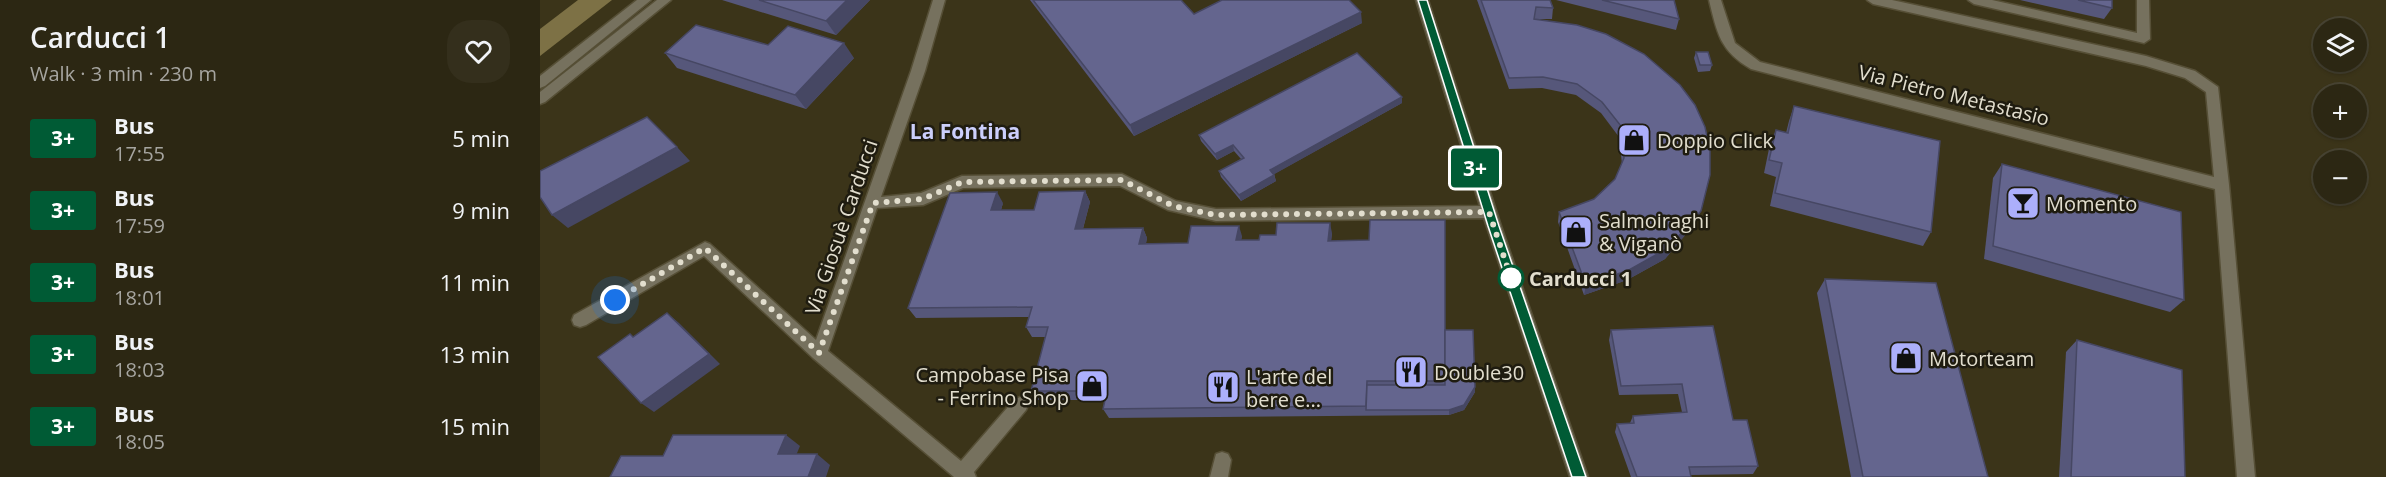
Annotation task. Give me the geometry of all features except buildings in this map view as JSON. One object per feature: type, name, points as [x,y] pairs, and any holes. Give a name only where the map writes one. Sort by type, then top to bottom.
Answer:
[{"type":"street","points":[[540,83],[645,0]]},
{"type":"street","points":[[540,99],[665,0]]},
{"type":"street","name":"Via Giosuè Carducci","points":[[819,353],[873,203],[939,0]]},
{"type":"street","points":[[1422,0],[1489,212],[1579,477]]},
{"type":"street","name":"Via Pietro Metastasio","points":[[1714,0],[1727,45],[1739,58],[1756,66],[2222,185]]},
{"type":"street","points":[[1874,0],[1892,2],[2182,70],[2203,80],[2213,90],[2246,477]]},
{"type":"street","points":[[1974,0],[2144,39]]},
{"type":"street","points":[[2144,0],[2144,61]]},
{"type":"street","points":[[873,203],[923,199],[962,182],[1122,180],[1173,206],[1216,215],[1489,212]]},
{"type":"street","points":[[580,320],[705,248],[819,353],[964,475],[1020,405]]},
{"type":"shaded area","points":[[578,0],[612,0],[540,56],[540,29]]},
{"type":"bus line","name":"3+","points":[[1423,0],[1510,277],[1579,477]]},
{"type":"place","name":"Doppio Click","points":[[1634,140]]},
{"type":"place","name":"Momento","points":[[2023,203]]},
{"type":"place","name":"Salmoiraghi & Viganò","points":[[1576,232]]},
{"type":"place","name":"Carducci 1","points":[[1511,278]]},
{"type":"place","name":"Motorteam","points":[[1906,358]]},
{"type":"place","name":"Double30","points":[[1411,372]]},
{"type":"place","name":"Campobase Pisa - Ferrino Shop","points":[[1092,386]]},
{"type":"place","name":"L'arte del bere e...","points":[[1223,387]]},
{"type":"district","name":"La Fontina","points":[[965,131]]},
{"type":"route","points":[[615,300],[705,248],[819,353],[873,203],[923,199],[962,182],[1122,180],[1173,206],[1216,215],[1489,212],[1511,278]]}]
